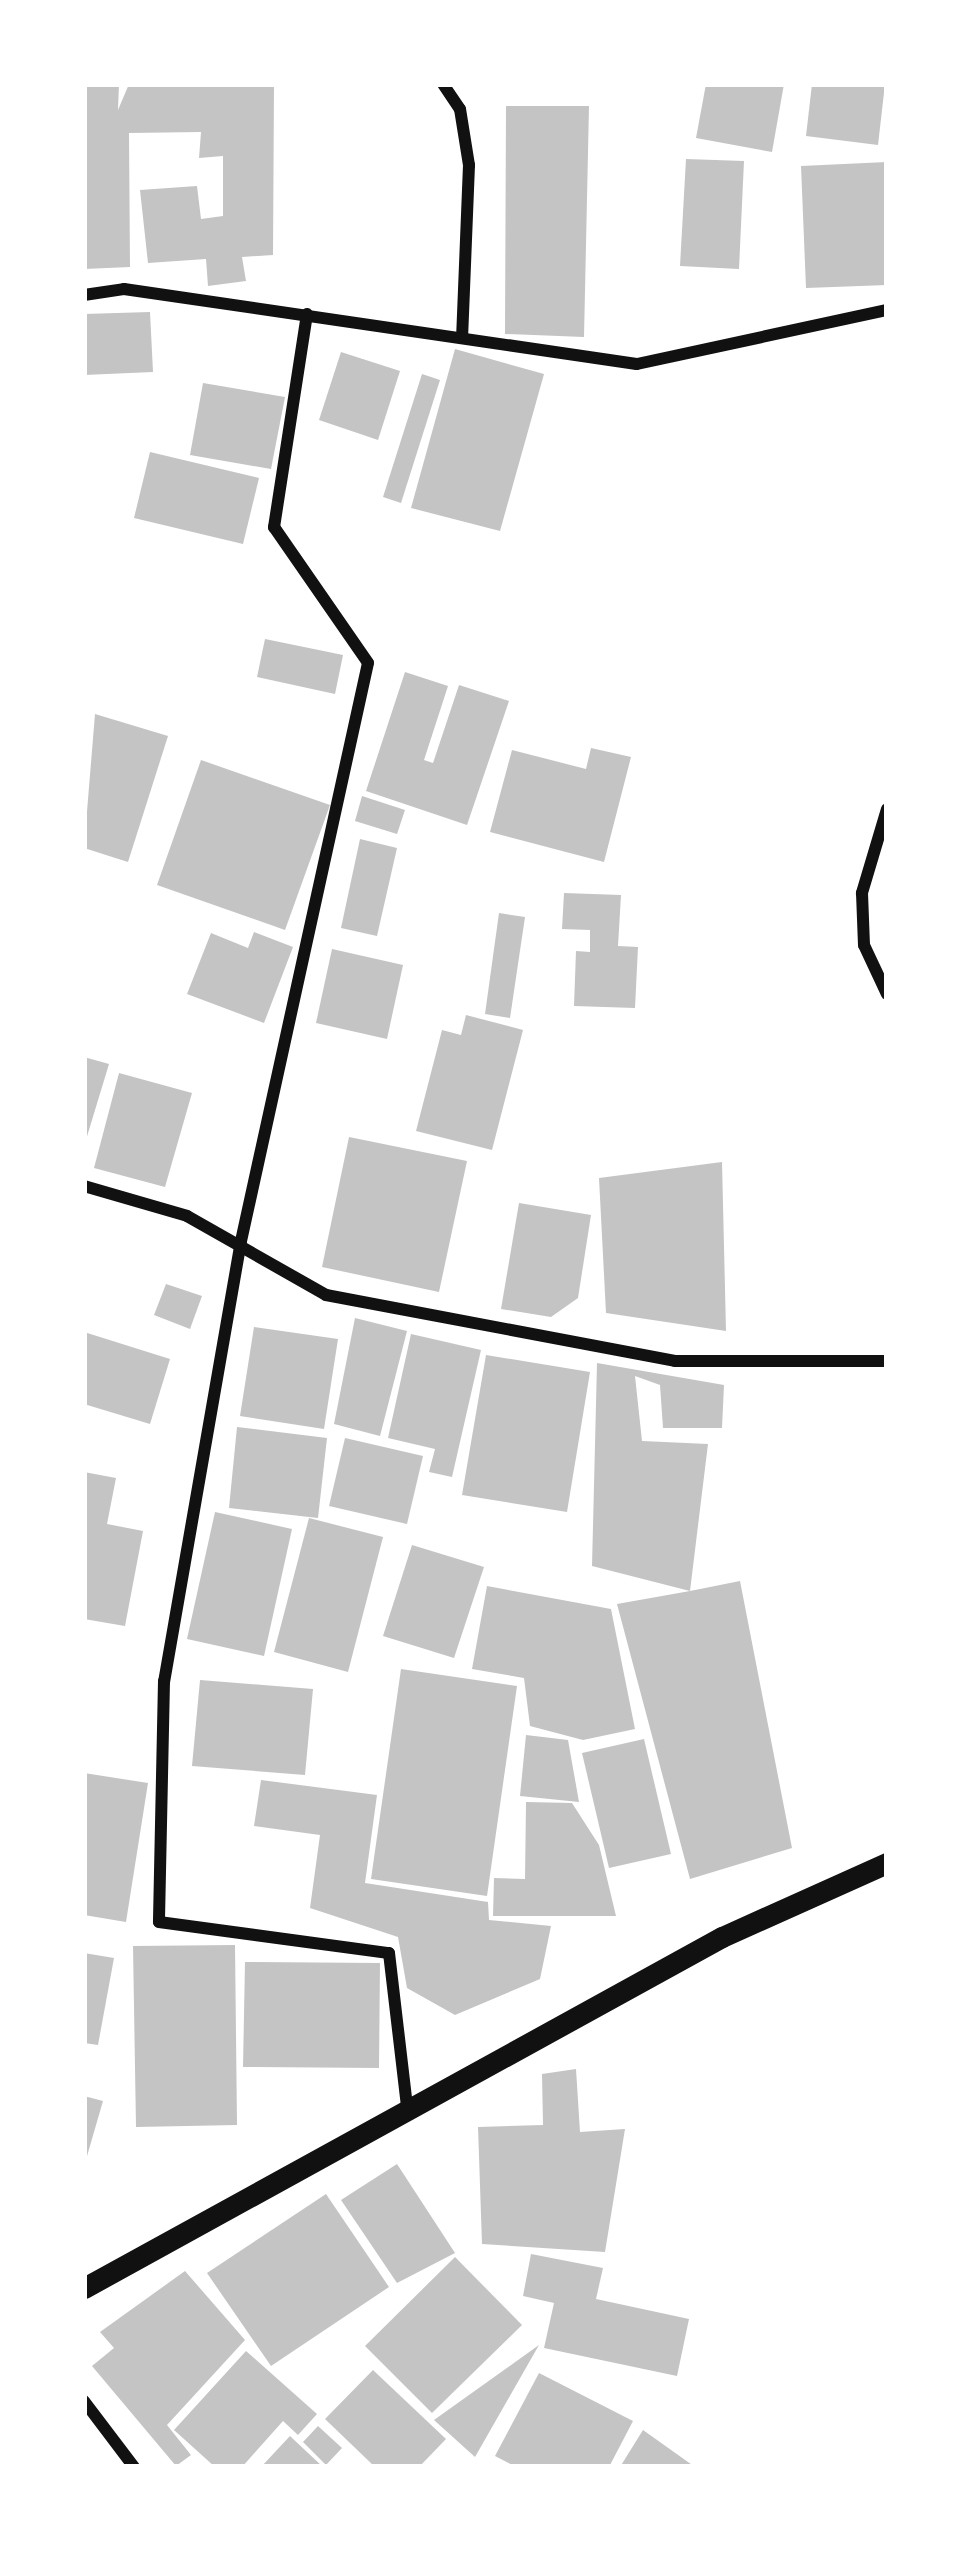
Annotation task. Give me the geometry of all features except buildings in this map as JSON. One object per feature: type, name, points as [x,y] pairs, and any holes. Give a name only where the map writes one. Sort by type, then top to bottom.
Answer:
[{"type":"street","points":[[443,84],[469,165],[462,336]]},
{"type":"street","points":[[84,295],[124,289],[637,364],[887,310]]},
{"type":"street","points":[[307,314],[274,527],[368,663],[241,1241],[164,1681],[159,1922],[388,1953],[407,2107]]},
{"type":"street","points":[[887,809],[862,893],[864,945],[887,994]]},
{"type":"street","points":[[84,1186],[241,1241],[326,1295],[628,1352],[741,1365],[887,1361]]},
{"type":"street","points":[[84,2288],[722,1937],[887,1864]]},
{"type":"street","points":[[84,2401],[134,2467]]}]
